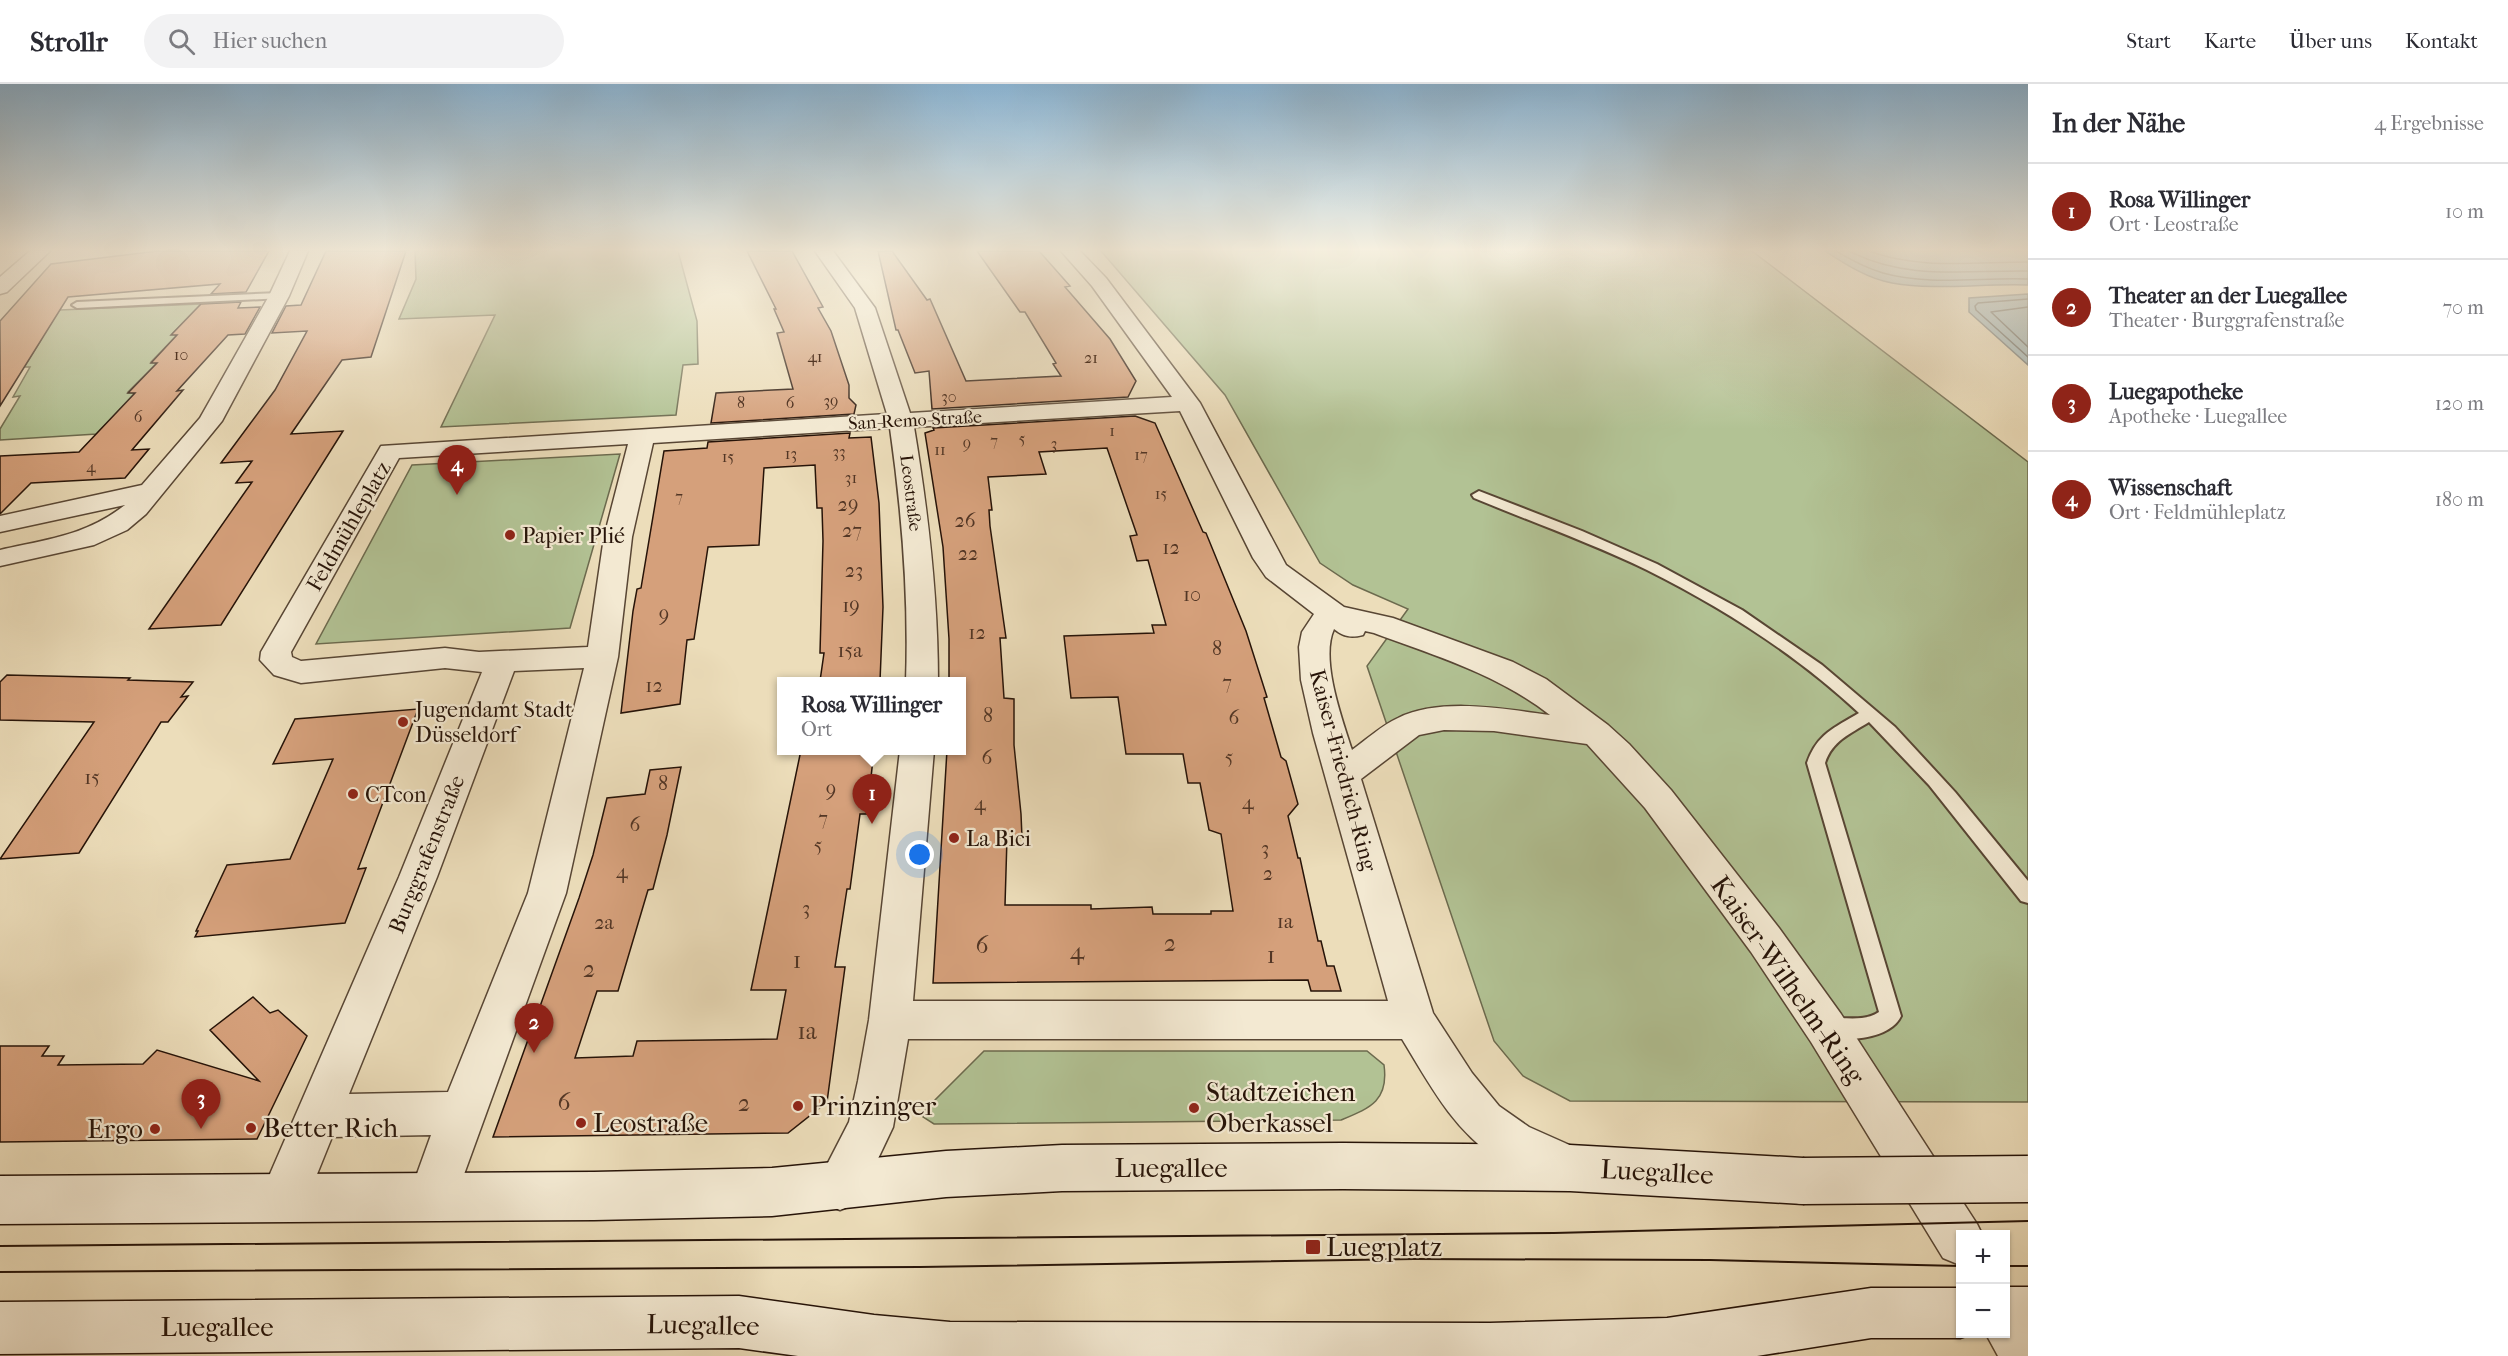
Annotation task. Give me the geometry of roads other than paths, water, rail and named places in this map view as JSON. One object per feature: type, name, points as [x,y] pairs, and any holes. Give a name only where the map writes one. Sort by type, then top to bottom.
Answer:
[{"type":"street","points":[[0,558],[103,532],[137,508],[210,421],[271,310]]},
{"type":"street","name":"Leostraße","points":[[865,310],[901,421],[915,511],[923,625],[922,677]]},
{"type":"street","points":[[1120,310],[1188,403],[1267,558],[1276,571],[1292,585],[1336,615]]},
{"type":"street","name":"San-Remo-Straße","points":[[642,436],[1188,403]]},
{"type":"street","points":[[433,1196],[462,1113],[547,893],[602,657],[618,537],[642,436]]},
{"type":"street","name":"Feldmühleplatz","points":[[502,661],[478,662],[446,658],[301,672],[285,668],[276,660],[276,652],[390,451],[642,436]]},
{"type":"street","points":[[0,524],[151,491]]},
{"type":"street","name":"Kaiser-Wilhelm-Ring","points":[[1336,615],[1369,641],[1514,694],[1553,702],[1596,733],[1658,799],[1765,940],[1826,1028],[1956,1235]]},
{"type":"street","name":"Kaiser-Friedrich-Ring","points":[[1336,615],[1323,622],[1317,632],[1314,659],[1320,700],[1414,1020],[1456,1088],[1483,1121],[1513,1143],[1570,1168]]},
{"type":"street","points":[[502,661],[602,657]]},
{"type":"street","name":"Burggrafenstraße","points":[[284,1197],[320,1116],[418,877],[502,661]]},
{"type":"street","points":[[1343,774],[1409,726],[1444,718],[1494,719],[1596,733]]},
{"type":"street","points":[[840,1186],[870,1127],[880,1081],[890,1020],[916,755]]},
{"type":"street","points":[[890,1020],[1414,1020]]},
{"type":"street","points":[[320,1116],[462,1113]]},
{"type":"street","name":"Luegallee","points":[[0,1200],[760,1192],[946,1174],[1062,1168],[1332,1166],[1570,1168],[1803,1181],[2028,1179]]},
{"type":"street","points":[[2010,1312],[2028,1312]]},
{"type":"street","name":"Luegallee","points":[[0,1329],[230,1341],[368,1341],[739,1322],[873,1349],[1412,1352],[1658,1350],[1871,1313],[1956,1313]]},
{"type":"street","points":[[2010,1327],[2026,1356]]},
{"type":"lane","points":[[1479,495],[1611,548],[1715,600],[1826,676],[1870,714],[1921,764],[2028,895]]},
{"type":"lane","points":[[1826,1028],[1872,1028],[1891,1016],[1816,763],[1821,748],[1832,737],[1870,714]]},
{"type":"water","points":[[2028,310],[2028,365],[1969,312]]},
{"type":"tram line","points":[[0,1246],[1554,1233],[2028,1221]]},
{"type":"tram line","points":[[0,1272],[920,1267],[1414,1259],[1710,1260],[1956,1266]]},
{"type":"tram line","points":[[2010,1266],[2028,1266]]},
{"type":"place","name":"Wissenschaft","points":[[457,495]]},
{"type":"place","name":"Papier Plié","points":[[510,535]]},
{"type":"place","name":"Jugendamt Stadt Düsseldorf","points":[[403,722]]},
{"type":"place","name":"CTcon","points":[[353,794]]},
{"type":"place","name":"Rosa Willinger","points":[[872,824]]},
{"type":"place","name":"La Bici","points":[[954,838]]},
{"type":"place","name":"Theater an der Luegallee","points":[[534,1053]]},
{"type":"place","name":"Prinzinger","points":[[798,1106]]},
{"type":"place","name":"Stadtzeichen Oberkassel","points":[[1194,1108]]},
{"type":"place","name":"Leostraße","points":[[581,1123]]},
{"type":"place","name":"Better Rich","points":[[251,1128]]},
{"type":"place","name":"Ergo","points":[[155,1129]]},
{"type":"place","name":"Luegapotheke","points":[[201,1129]]},
{"type":"place","name":"Luegplatz","points":[[1313,1247]]}]
